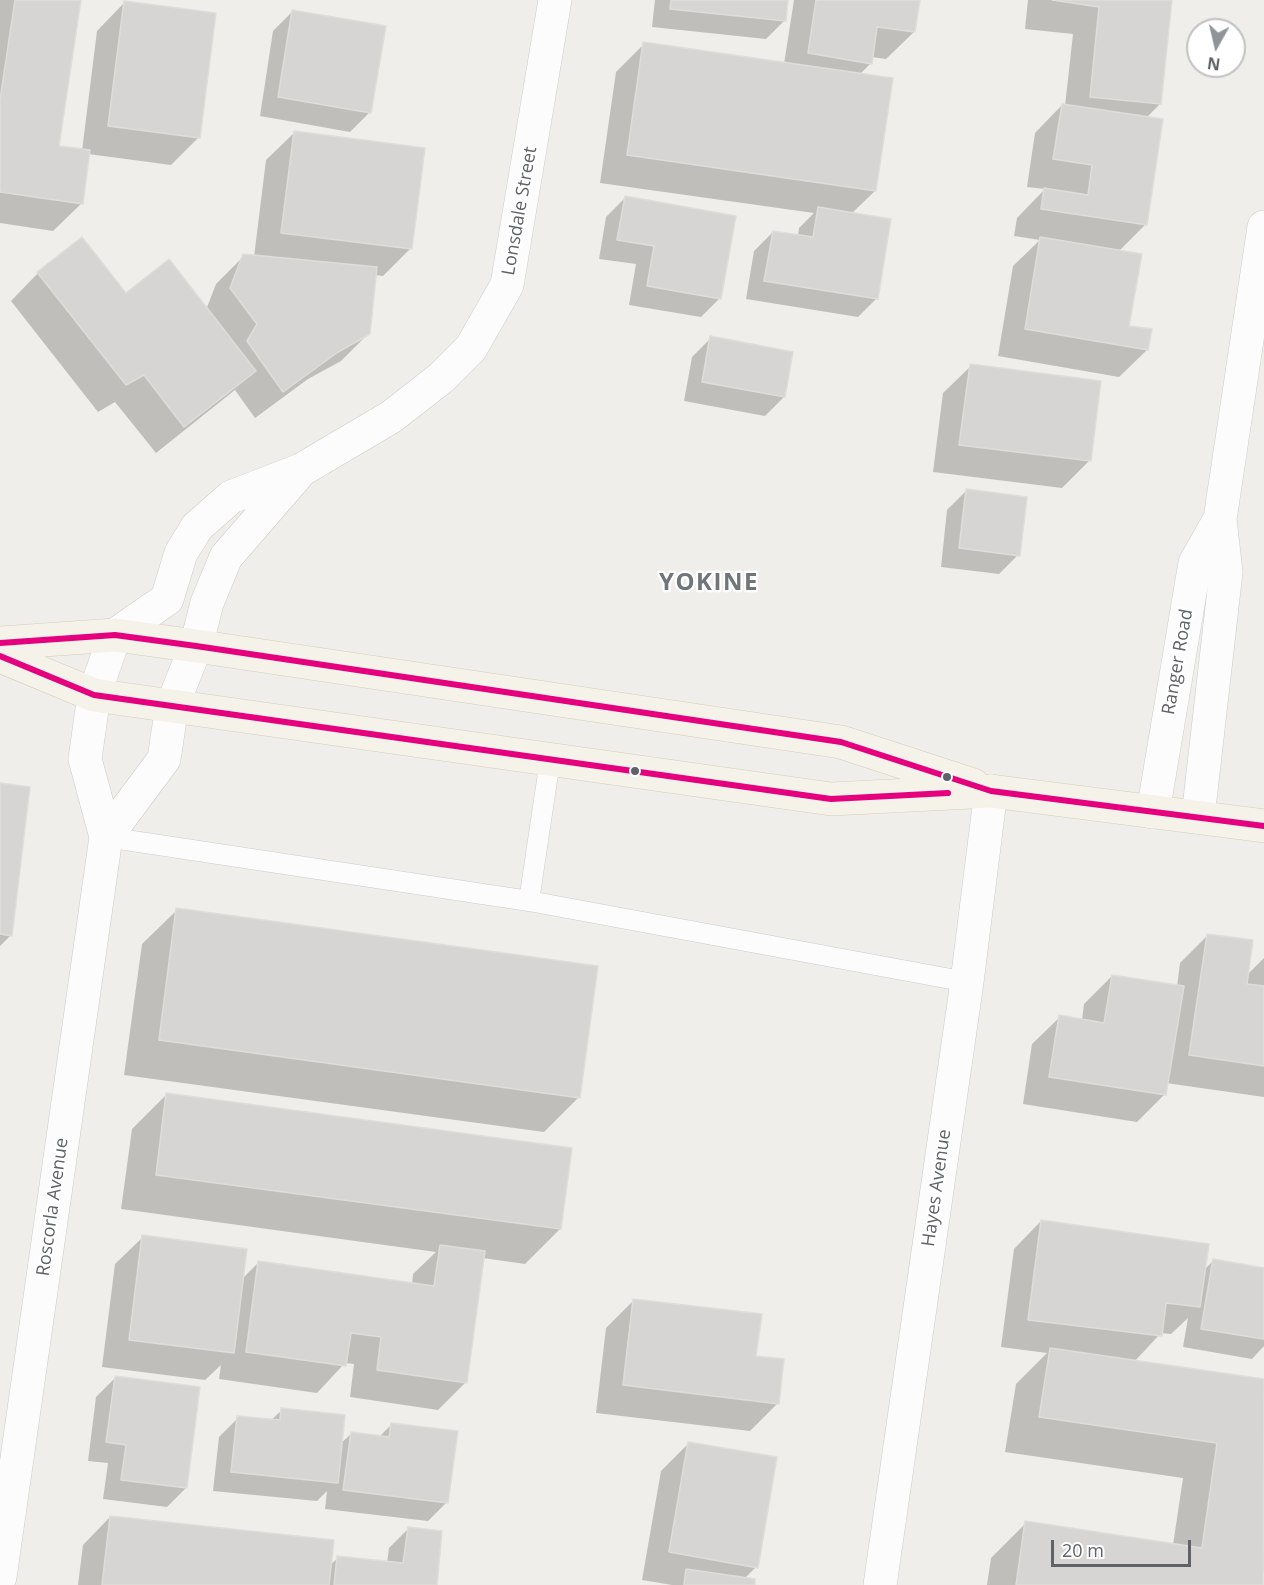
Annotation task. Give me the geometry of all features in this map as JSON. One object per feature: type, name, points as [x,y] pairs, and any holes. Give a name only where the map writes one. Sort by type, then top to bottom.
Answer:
[{"type":"main road","points":[[0,643],[115,635],[841,742],[991,791]]},
{"type":"main road","points":[[0,656],[94,695],[831,799],[991,791],[1264,826]]},
{"type":"street","name":"Lonsdale Street","points":[[115,635],[167,599],[181,553],[197,527],[231,497],[301,470],[391,417],[441,378],[471,348],[507,285],[555,0]]},
{"type":"street","name":"Ranger Road","points":[[1198,817],[1226,572],[1220,519],[1264,227]]},
{"type":"street","name":"Lonsdale Street","points":[[196,646],[207,603],[226,556],[301,470]]},
{"type":"street","name":"Ranger Road","points":[[1153,812],[1196,563],[1220,519]]},
{"type":"street","name":"Roscorla Avenue","points":[[0,1577],[106,837],[85,759],[94,695],[115,635]]},
{"type":"street","name":"Roscorla Avenue","points":[[106,837],[164,759],[172,706],[196,646]]},
{"type":"street","name":"Hayes Avenue","points":[[880,1585],[967,982],[991,791]]},
{"type":"lane","points":[[529,902],[550,760]]},
{"type":"lane","points":[[106,837],[529,902],[967,982]]},
{"type":"building","points":[[15,0],[81,0],[59,146],[90,150],[83,204],[0,192],[0,100]]},
{"type":"building","points":[[671,0],[788,0],[786,21],[670,9]]},
{"type":"building","points":[[816,0],[920,0],[915,32],[877,27],[872,64],[808,53]]},
{"type":"building","points":[[1052,0],[1172,0],[1161,104],[1090,97],[1099,7]]},
{"type":"building","points":[[124,1],[216,13],[200,138],[108,126]]},
{"type":"building","points":[[292,10],[386,26],[371,113],[278,97]]},
{"type":"building","points":[[643,42],[893,78],[876,191],[627,155]]},
{"type":"building","points":[[1062,104],[1163,119],[1147,225],[1041,209],[1044,188],[1088,195],[1092,165],[1053,159]]},
{"type":"building","points":[[294,131],[425,148],[412,249],[281,233]]},
{"type":"building","points":[[625,196],[736,216],[721,299],[647,286],[654,246],[617,240]]},
{"type":"building","points":[[818,207],[891,219],[878,299],[764,281],[773,231],[813,237]]},
{"type":"building","points":[[82,237],[126,293],[169,259],[256,371],[184,427],[144,375],[126,385],[37,272]]},
{"type":"building","points":[[1040,237],[1142,254],[1129,326],[1152,329],[1148,350],[1025,329]]},
{"type":"building","points":[[243,254],[377,267],[370,334],[338,352],[283,392],[247,341],[257,324],[230,288]]},
{"type":"building","points":[[710,336],[793,352],[785,397],[702,382]]},
{"type":"building","points":[[970,364],[1101,381],[1091,461],[959,445]]},
{"type":"building","points":[[966,489],[1027,497],[1020,556],[959,548]]},
{"type":"building","points":[[0,783],[30,787],[12,936],[0,934]]},
{"type":"building","points":[[176,908],[598,966],[580,1098],[159,1040]]},
{"type":"building","points":[[1207,934],[1253,940],[1247,984],[1264,986],[1264,1066],[1189,1055]]},
{"type":"building","points":[[1112,975],[1184,986],[1166,1095],[1049,1077],[1059,1015],[1104,1023]]},
{"type":"building","points":[[166,1093],[572,1148],[561,1229],[156,1175]]},
{"type":"building","points":[[1041,1220],[1209,1244],[1200,1307],[1166,1303],[1162,1336],[1028,1320]]},
{"type":"building","points":[[142,1235],[247,1249],[234,1353],[129,1340]]},
{"type":"building","points":[[440,1245],[485,1251],[467,1383],[377,1370],[381,1337],[351,1333],[346,1366],[246,1352],[258,1261],[434,1286]]},
{"type":"building","points":[[1213,1259],[1264,1268],[1264,1339],[1201,1329]]},
{"type":"building","points":[[633,1299],[762,1314],[756,1356],[784,1359],[779,1404],[623,1385]]},
{"type":"building","points":[[1050,1348],[1264,1379],[1263,1585],[1016,1585],[1025,1521],[1202,1548],[1217,1443],[1039,1417]]},
{"type":"building","points":[[115,1376],[200,1387],[187,1488],[121,1480],[126,1445],[106,1442]]},
{"type":"building","points":[[281,1408],[345,1415],[338,1483],[231,1472],[237,1416],[280,1420]]},
{"type":"building","points":[[391,1423],[458,1431],[448,1503],[343,1490],[351,1432],[389,1437]]},
{"type":"building","points":[[688,1442],[777,1457],[758,1568],[669,1552]]},
{"type":"building","points":[[110,1516],[334,1540],[329,1585],[102,1585]]},
{"type":"building","points":[[408,1527],[442,1531],[437,1585],[334,1585],[337,1556],[403,1563]]},
{"type":"building","points":[[686,1569],[755,1579],[755,1585],[684,1585]]},
{"type":"transit line","points":[[0,643],[115,635],[196,646],[841,742],[991,791],[1264,826]]},
{"type":"transit line","points":[[0,656],[94,695],[831,799],[948,793]]},
{"type":"district","name":"YOKINE","points":[[709,583]]}]
